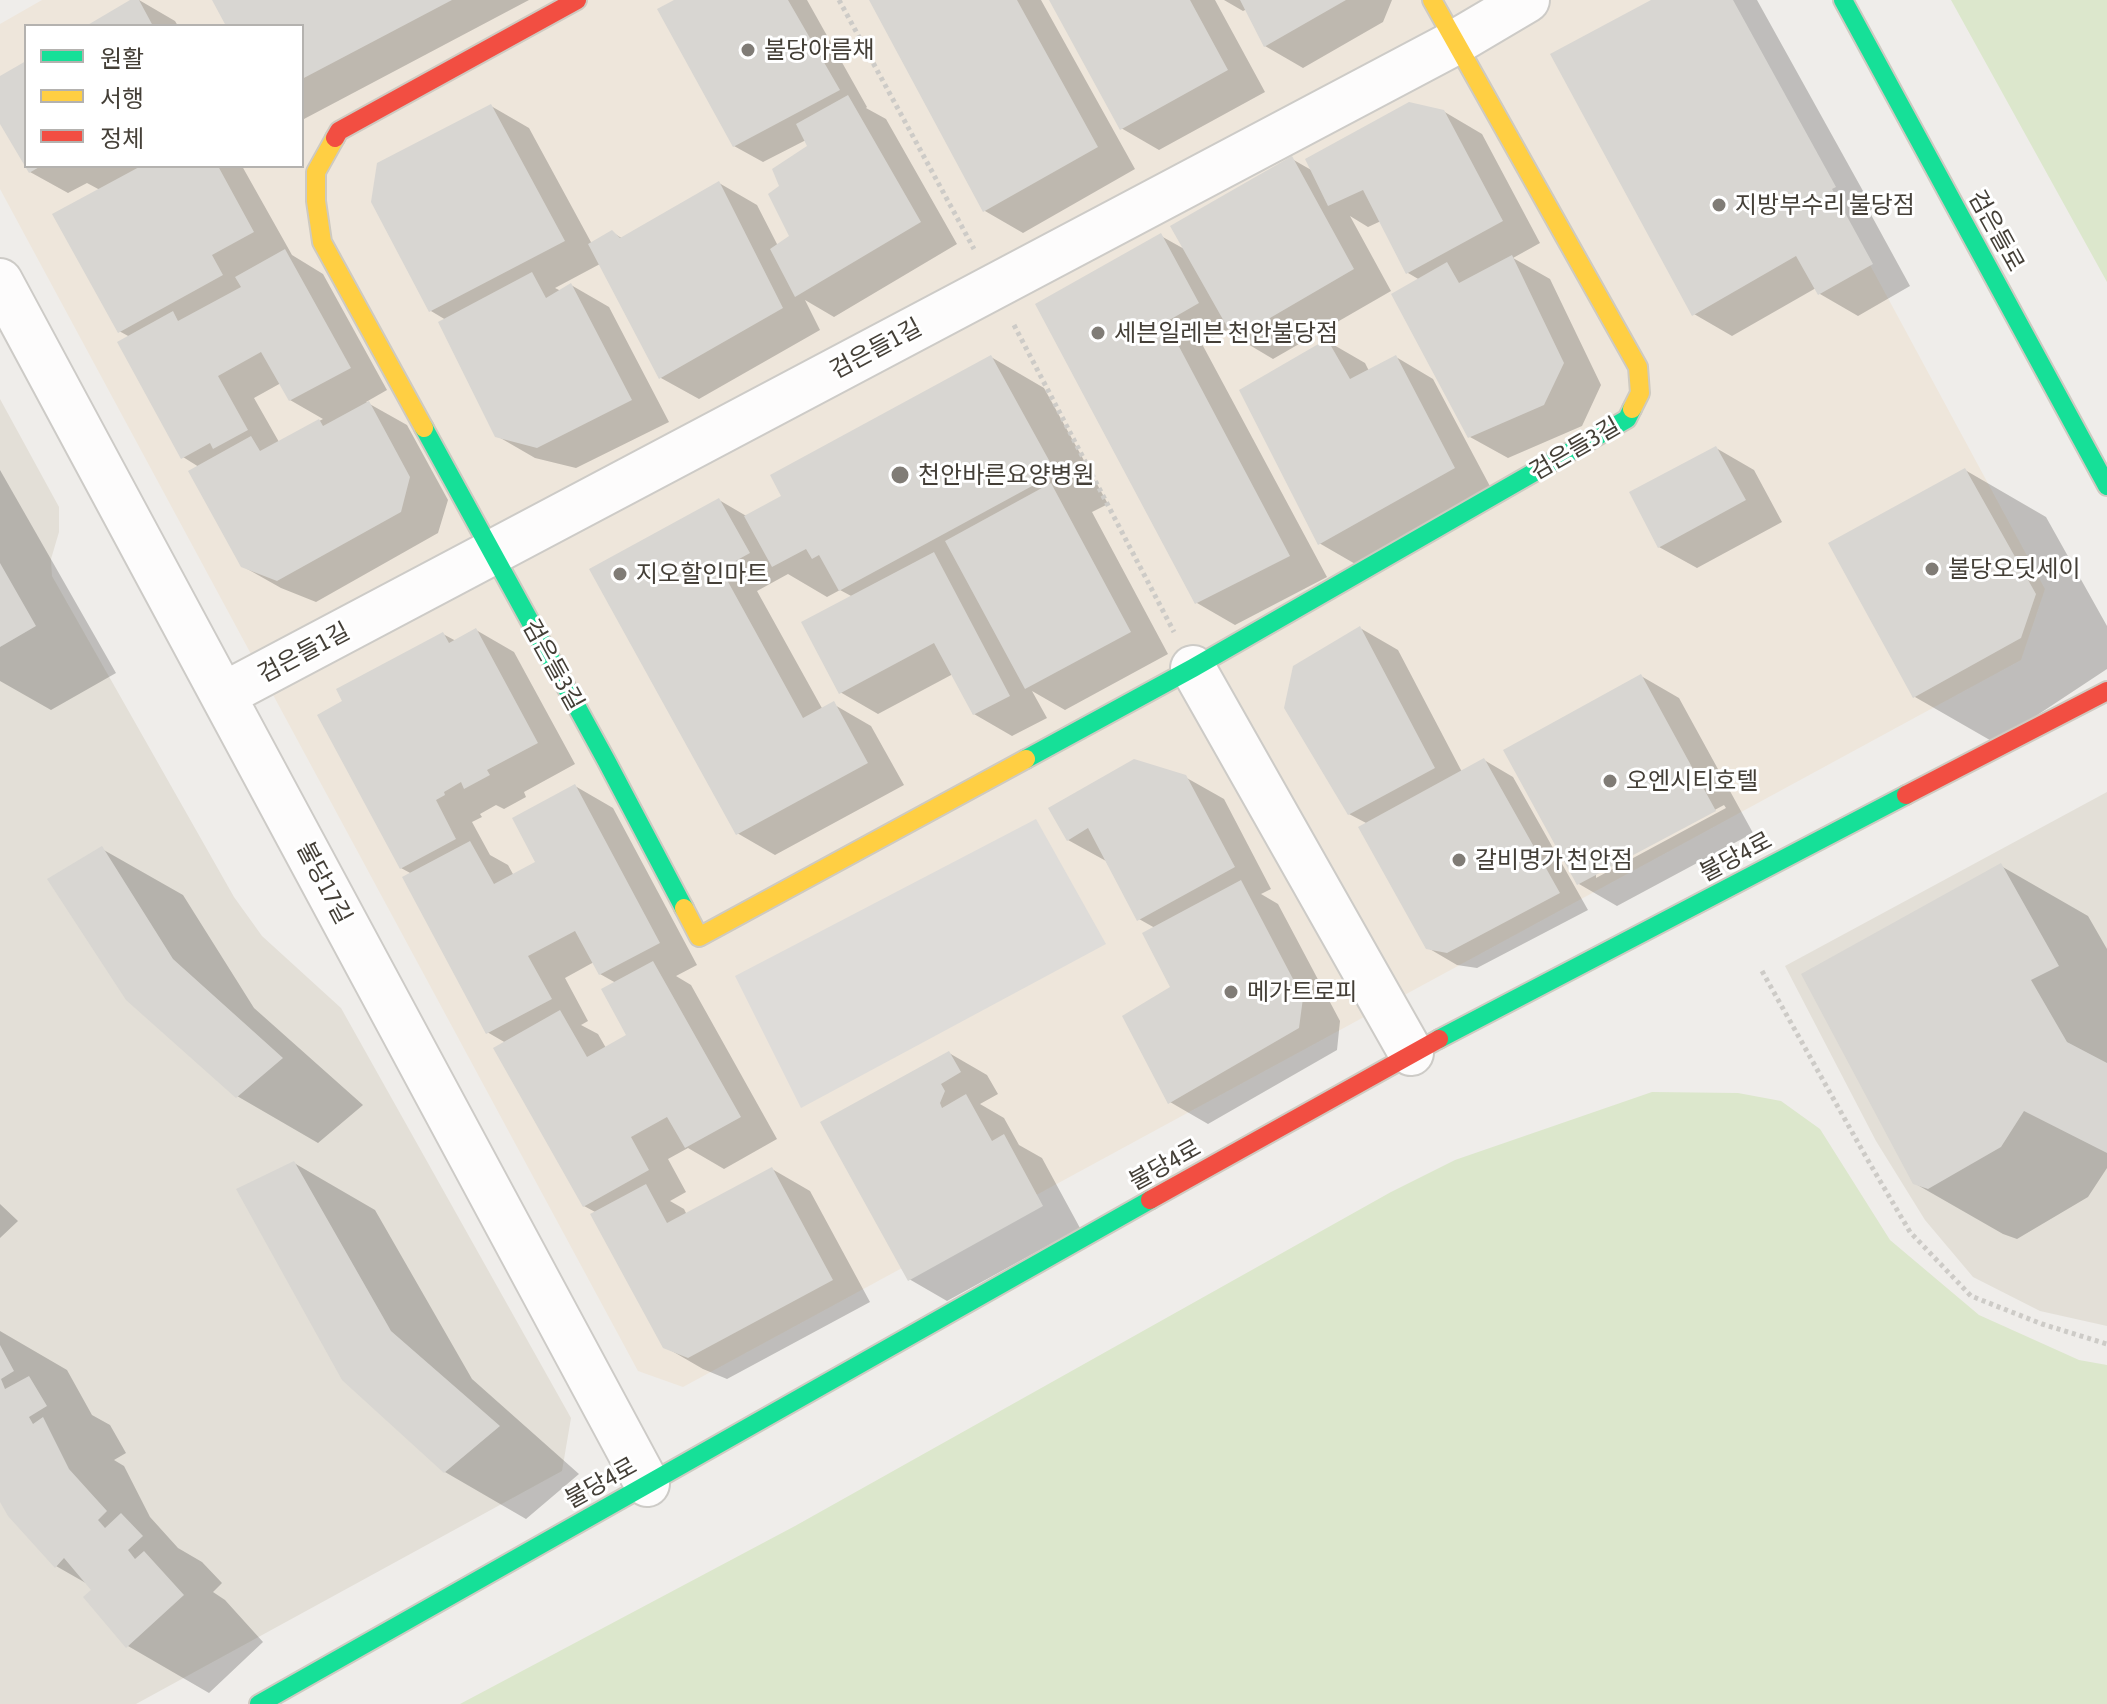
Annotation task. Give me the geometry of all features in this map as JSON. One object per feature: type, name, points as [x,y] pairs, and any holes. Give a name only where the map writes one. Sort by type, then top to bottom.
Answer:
[{"type":"street","name":"검은들3길","points":[[577,0],[339,131],[316,172],[316,201],[322,242],[606,760],[699,937],[1193,668],[1627,419],[1640,393],[1638,367],[1432,0]]},
{"type":"street","name":"검은들1길","points":[[223,695],[1456,42],[1527,0]]},
{"type":"street","name":"검은들로","points":[[1843,0],[2107,486]]},
{"type":"street","name":"불당17길","points":[[0,281],[647,1484]]},
{"type":"street","points":[[1193,668],[1411,1053]]},
{"type":"street","name":"불당4로","points":[[259,1704],[1411,1053],[2107,691]]},
{"type":"path","points":[[839,0],[994,286],[1193,668]]},
{"type":"path","points":[[1762,971],[1910,1232],[1971,1296],[2042,1324],[2107,1344]]},
{"type":"shaded area","points":[[42,0],[1727,0],[2045,589],[2021,660],[683,1387],[638,1371],[0,189],[0,24]]},
{"type":"shaded area","points":[[0,399],[59,507],[59,532],[51,559],[52,576],[234,897],[262,936],[341,1008],[571,1418],[562,1471],[136,1704],[0,1704]]},
{"type":"shaded area","points":[[2107,792],[2107,1326],[2040,1311],[1973,1277],[1925,1220],[1876,1141],[1785,966]]},
{"type":"shaded area","points":[[1036,819],[1106,944],[801,1108],[735,976]]},
{"type":"green space","points":[[1951,0],[2107,0],[2107,282]]},
{"type":"green space","points":[[1652,1092],[1738,1093],[1781,1101],[1820,1129],[1890,1240],[1979,1315],[2079,1360],[2107,1365],[2107,1704],[460,1704],[795,1526],[1391,1192],[1455,1160]]},
{"type":"building","points":[[130,0],[139,0],[152,24],[89,24]]},
{"type":"building","points":[[212,0],[452,0],[304,78],[304,24],[225,24]]},
{"type":"building","name":"불당아름채","points":[[674,0],[788,0],[840,90],[733,147],[657,9]]},
{"type":"building","points":[[869,0],[1017,0],[1098,147],[983,212]]},
{"type":"building","points":[[1049,0],[1190,0],[1228,70],[1120,130]]},
{"type":"building","points":[[1240,0],[1346,0],[1264,47]]},
{"type":"building","points":[[1651,0],[1733,0],[1836,187],[1832,189],[1873,264],[1818,295],[1796,256],[1692,316],[1550,54]]},
{"type":"building","points":[[24,62],[24,165],[0,124],[0,76]]},
{"type":"building","points":[[848,95],[921,222],[795,297],[770,249],[789,236],[768,194],[779,186],[772,169],[807,146],[796,124]]},
{"type":"building","points":[[1409,102],[1444,110],[1503,221],[1406,274],[1363,190],[1328,206],[1305,159]]},
{"type":"building","points":[[491,104],[565,241],[429,312],[371,202],[377,163]]},
{"type":"building","points":[[1292,156],[1354,269],[1234,339],[1170,226]]},
{"type":"building","points":[[137,168],[219,168],[254,232],[212,255],[223,275],[118,333],[52,214]]},
{"type":"building","points":[[719,181],[783,308],[659,379],[588,244],[612,230],[620,238]]},
{"type":"building","points":[[1161,233],[1199,303],[1166,322],[1290,556],[1195,604],[1035,304]]},
{"type":"building","points":[[285,249],[351,368],[289,401],[261,352],[218,376],[248,430],[213,449],[210,443],[181,459],[117,342],[173,311],[178,321],[241,287],[235,277]]},
{"type":"building","points":[[1512,255],[1564,363],[1544,405],[1468,438],[1391,294],[1447,262],[1459,283]]},
{"type":"building","points":[[532,272],[546,298],[571,283],[632,400],[537,448],[495,437],[438,322]]},
{"type":"building","points":[[1327,339],[1350,379],[1396,355],[1455,468],[1318,545],[1239,390]]},
{"type":"building","points":[[991,355],[1056,473],[839,591],[819,555],[812,559],[806,549],[772,567],[744,516],[781,496],[770,475]]},
{"type":"building","points":[[369,401],[410,477],[401,512],[277,581],[241,567],[188,471],[251,436],[260,451],[319,419],[323,426]]},
{"type":"building","points":[[1716,446],[1746,500],[1658,548],[1629,492]]},
{"type":"building","name":"불당오딧세이","points":[[1965,468],[2036,594],[2021,638],[1913,698],[1828,543]]},
{"type":"building","points":[[1051,483],[1131,632],[1025,689],[945,541]]},
{"type":"building","points":[[719,498],[750,553],[721,569],[803,718],[834,701],[868,763],[736,835],[589,569]]},
{"type":"building","points":[[934,552],[1010,696],[973,715],[934,643],[839,694],[801,622]]},
{"type":"building","points":[[0,563],[36,626],[0,647]]},
{"type":"building","points":[[1360,626],[1435,768],[1348,815],[1284,708],[1293,666]]},
{"type":"building","points":[[476,628],[538,743],[487,770],[490,775],[464,789],[461,782],[444,792],[445,795],[436,800],[456,839],[400,869],[317,715],[342,701],[336,689],[443,632],[449,643]]},
{"type":"building","name":"오엔시티호텔","points":[[1641,674],[1716,811],[1577,885],[1503,750]]},
{"type":"building","name":"갈비명가 천안점","points":[[1484,758],[1560,893],[1447,953],[1426,949],[1358,827]]},
{"type":"building","points":[[1134,759],[1186,775],[1235,867],[1137,921],[1088,828],[1067,841],[1048,808]]},
{"type":"building","points":[[575,784],[660,943],[599,975],[575,931],[528,956],[552,999],[486,1034],[402,877],[470,841],[494,884],[535,862],[512,818]]},
{"type":"building","points":[[102,846],[173,959],[283,1058],[236,1098],[126,1000],[47,879]]},
{"type":"building","points":[[2001,863],[2059,966],[2031,980],[2067,1042],[2107,1063],[2107,1153],[2024,1111],[2001,1147],[1928,1189],[1913,1184],[1801,974]]},
{"type":"building","name":"메가트로피","points":[[1241,880],[1303,998],[1299,1028],[1168,1104],[1122,1016],[1170,987],[1142,933]]},
{"type":"building","points":[[653,961],[741,1117],[685,1148],[667,1117],[631,1137],[649,1170],[583,1207],[493,1048],[560,1010],[587,1057],[626,1035],[601,989]]},
{"type":"building","points":[[949,1051],[961,1072],[941,1084],[945,1091],[940,1103],[942,1108],[966,1094],[992,1141],[1004,1134],[1043,1206],[908,1281],[820,1122]]},
{"type":"building","points":[[294,1161],[391,1331],[500,1426],[444,1473],[342,1380],[236,1189]]},
{"type":"building","points":[[772,1167],[833,1280],[688,1358],[663,1348],[590,1214],[646,1184],[667,1223]]},
{"type":"building","points":[[0,1345],[14,1371],[1,1379],[5,1389],[29,1376],[47,1406],[29,1417],[33,1424],[43,1417],[69,1469],[107,1511],[98,1520],[105,1528],[121,1513],[143,1536],[128,1550],[135,1559],[144,1551],[184,1595],[126,1648],[83,1597],[91,1590],[64,1558],[55,1568],[8,1516],[0,1502]]},
{"type":"traffic: fast","points":[[1843,0],[2107,486]]},
{"type":"traffic: fast","points":[[1026,759],[1193,668],[1627,419],[1632,409]]},
{"type":"traffic: fast","points":[[424,428],[684,908]]},
{"type":"traffic: fast","points":[[1439,1039],[1906,795]]},
{"type":"traffic: fast","points":[[259,1704],[1150,1200]]},
{"type":"traffic: slow","points":[[1432,0],[1638,367],[1640,393],[1632,409]]},
{"type":"traffic: slow","points":[[335,138],[316,172],[316,201],[322,242],[424,428]]},
{"type":"traffic: slow","points":[[684,908],[699,937],[1026,759]]},
{"type":"traffic: jam","points":[[335,138],[339,131],[577,0]]},
{"type":"traffic: jam","points":[[1906,795],[2107,691]]},
{"type":"traffic: jam","points":[[1150,1200],[1439,1039]]},
{"type":"place","name":"불당아름채","points":[[748,50]]},
{"type":"place","name":"지방부수리 불당점","points":[[1719,205]]},
{"type":"place","name":"세븐일레븐 천안불당점","points":[[1098,333]]},
{"type":"place","name":"천안바른요양병원","points":[[900,475]]},
{"type":"place","name":"불당오딧세이","points":[[1932,569]]},
{"type":"place","name":"지오할인마트","points":[[620,574]]},
{"type":"place","name":"오엔시티호텔","points":[[1610,781]]},
{"type":"place","name":"갈비명가 천안점","points":[[1459,860]]},
{"type":"place","name":"메가트로피","points":[[1231,992]]}]
